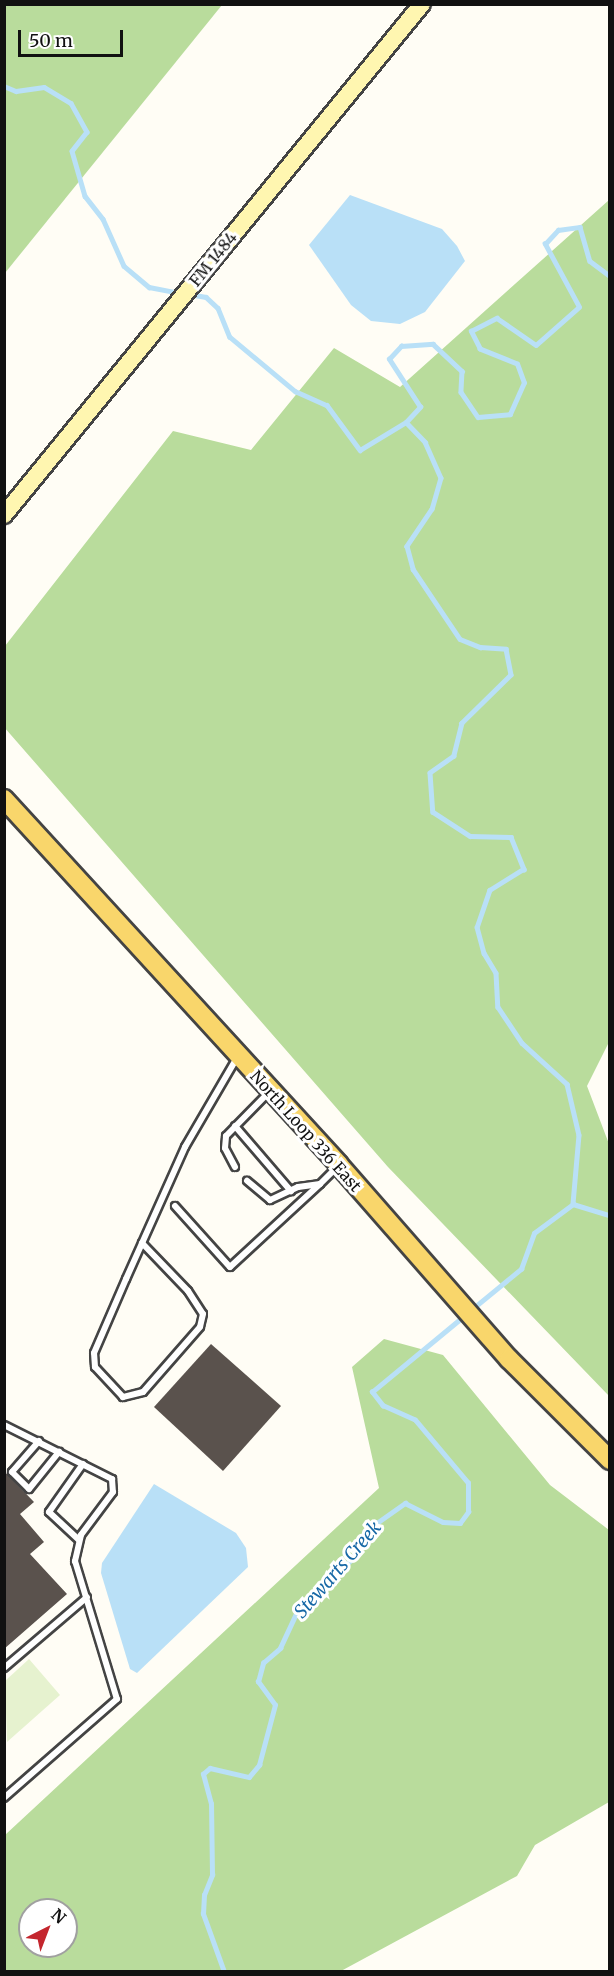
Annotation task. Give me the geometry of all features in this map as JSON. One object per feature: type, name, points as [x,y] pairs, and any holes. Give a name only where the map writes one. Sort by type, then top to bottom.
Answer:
[{"type":"main road","name":"FM 1484","points":[[4,515],[422,4]]},
{"type":"main road","name":"North Loop 336 East","points":[[4,799],[339,1165],[509,1359],[609,1460]]},
{"type":"lane","points":[[142,1243],[189,1291],[203,1314],[200,1327],[143,1392],[123,1397],[95,1367],[94,1353],[142,1243],[185,1147],[238,1055]]},
{"type":"lane","points":[[235,1167],[225,1148],[226,1136],[270,1091]]},
{"type":"lane","points":[[235,1126],[291,1191]]},
{"type":"lane","points":[[175,1206],[230,1267],[339,1165]]},
{"type":"lane","points":[[247,1181],[270,1200],[291,1191],[320,1184]]},
{"type":"lane","points":[[4,1425],[112,1479],[112,1492],[79,1540],[75,1561],[117,1699],[4,1798]]},
{"type":"lane","points":[[39,1441],[12,1472],[29,1489],[59,1452]]},
{"type":"lane","points":[[79,1540],[49,1512],[83,1464]]},
{"type":"lane","points":[[4,1668],[87,1597]]},
{"type":"green space","points":[[4,5],[222,5],[5,273]]},
{"type":"green space","points":[[609,200],[610,1040],[587,1086],[609,1144],[609,1396],[388,1167],[4,727],[5,646],[173,431],[251,450],[334,348],[400,387]]},
{"type":"green space","points":[[384,1339],[443,1355],[550,1485],[609,1530],[609,1802],[535,1845],[517,1876],[341,1971],[5,1971],[5,1835],[379,1488],[352,1367]]},
{"type":"green space","points":[[29,1659],[60,1695],[7,1742],[5,1681]]},
{"type":"water","points":[[350,195],[442,229],[457,246],[465,261],[425,312],[400,324],[371,321],[351,305],[309,245]]},
{"type":"water","points":[[154,1484],[236,1533],[246,1548],[248,1567],[137,1673],[130,1669],[101,1573],[102,1563]]},
{"type":"building","points":[[211,1344],[281,1406],[223,1471],[154,1407]]},
{"type":"building","points":[[4,1471],[34,1502],[20,1514],[44,1542],[30,1554],[67,1594],[4,1649]]},
{"type":"waterway","name":"Stewarts Creek","points":[[4,86],[16,91],[44,87],[71,103],[87,132],[72,151],[85,196],[103,219],[124,266],[149,287],[181,293]]},
{"type":"waterway","points":[[406,422],[420,407],[389,359],[401,346],[433,344],[462,371],[461,392],[478,417],[510,414],[524,383],[517,364],[480,349],[471,331],[497,318],[536,345],[579,307],[545,244],[558,230],[580,227],[590,261],[610,276]]},
{"type":"waterway","name":"Stewarts Creek","points":[[189,294],[206,297],[218,308],[230,337],[295,391],[327,405],[360,450],[406,422],[425,442],[441,478],[432,509],[407,546],[413,569],[460,639],[480,647],[506,649],[511,675],[462,723],[454,756],[430,773],[433,812],[470,836],[511,837],[524,869],[490,890],[477,927],[484,953],[496,973],[498,1007],[522,1043],[567,1084],[579,1135],[573,1204]]},
{"type":"waterway","points":[[573,1204],[610,1215]]},
{"type":"waterway","points":[[471,1310],[521,1269],[534,1233],[573,1204]]},
{"type":"waterway","name":"Stewarts Creek","points":[[224,1972],[203,1914],[204,1895],[212,1875],[211,1804],[203,1774],[210,1768],[249,1777],[259,1765],[275,1705],[258,1682],[263,1663],[280,1648],[297,1612],[356,1555],[371,1527],[405,1503],[443,1522],[460,1523],[468,1512],[468,1483],[415,1420],[383,1406],[372,1392],[465,1315]]}]
